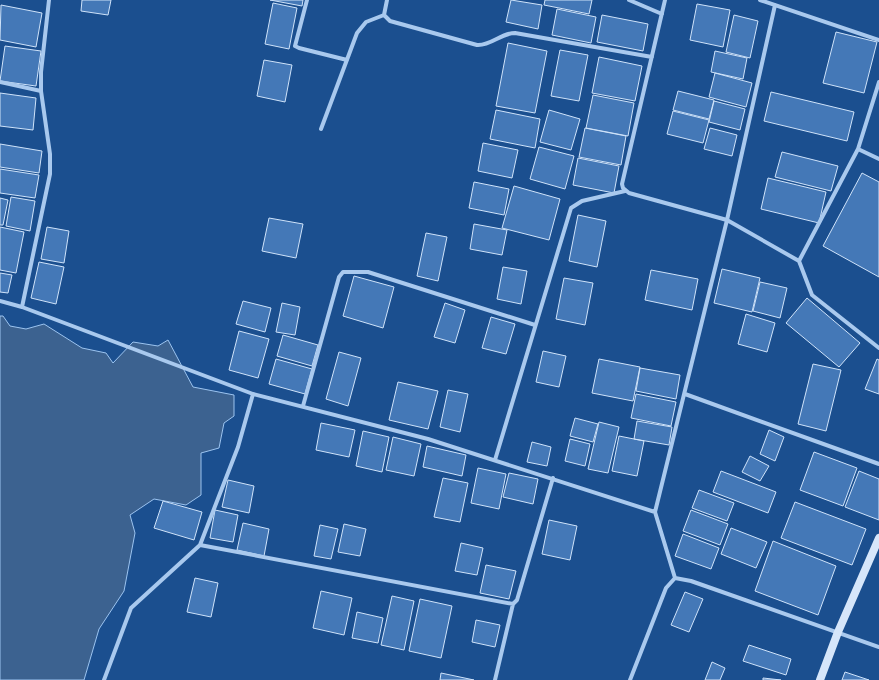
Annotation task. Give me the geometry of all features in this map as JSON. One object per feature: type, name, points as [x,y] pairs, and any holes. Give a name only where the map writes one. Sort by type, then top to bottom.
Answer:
[{"type":"street","points":[[22,307],[50,174],[49,134],[41,90],[41,72],[49,0]]},
{"type":"street","points":[[307,0],[295,46],[347,60]]},
{"type":"street","points":[[384,15],[387,0]]},
{"type":"street","points":[[629,0],[662,14]]},
{"type":"street","points":[[625,191],[622,184],[665,0]]},
{"type":"street","points":[[760,0],[879,40]]},
{"type":"street","points":[[675,578],[655,512],[727,220],[775,5]]},
{"type":"street","points":[[321,129],[347,60],[362,26],[366,22],[384,15]]},
{"type":"street","points":[[384,15],[390,21],[477,45],[488,44],[508,34],[515,33],[652,57]]},
{"type":"street","points":[[0,82],[41,90]]},
{"type":"street","points":[[799,260],[858,149],[879,82]]},
{"type":"street","points":[[858,149],[879,160]]},
{"type":"street","points":[[495,460],[571,208],[582,201],[625,191],[727,220],[799,260],[812,295],[879,348]]},
{"type":"street","points":[[303,406],[339,277],[343,272],[368,272],[535,325]]},
{"type":"street","points":[[0,301],[22,307],[253,394],[428,439],[655,512]]},
{"type":"street","points":[[104,680],[131,608],[200,545],[238,447],[253,394]]},
{"type":"street","points":[[685,394],[879,464]]},
{"type":"street","points":[[495,680],[513,604],[516,600],[553,478]]},
{"type":"street","points":[[820,680],[838,632],[879,538]]},
{"type":"street","points":[[200,545],[513,604]]},
{"type":"street","points":[[675,578],[691,581],[879,647]]},
{"type":"street","points":[[630,680],[666,588],[675,578]]},
{"type":"water","points":[[0,316],[3,316],[10,326],[26,329],[44,324],[82,348],[106,353],[113,363],[133,342],[158,346],[168,340],[193,387],[234,395],[234,416],[224,423],[219,448],[201,453],[201,495],[186,505],[154,499],[130,515],[135,533],[124,591],[99,629],[84,680],[0,680]]},
{"type":"building","points":[[82,0],[111,0],[108,15],[81,11]]},
{"type":"building","points":[[270,0],[303,0],[302,6]]},
{"type":"building","points":[[511,0],[542,5],[538,29],[506,22]]},
{"type":"building","points":[[545,0],[592,0],[589,14],[544,5]]},
{"type":"building","points":[[273,3],[297,8],[289,49],[265,44]]},
{"type":"building","points":[[697,4],[730,10],[723,47],[690,40]]},
{"type":"building","points":[[1,5],[42,13],[36,47],[0,40]]},
{"type":"building","points":[[557,9],[596,17],[591,43],[552,35]]},
{"type":"building","points":[[602,15],[648,24],[643,51],[597,42]]},
{"type":"building","points":[[734,15],[758,21],[750,58],[726,52]]},
{"type":"building","points":[[836,32],[877,42],[864,93],[823,83]]},
{"type":"building","points":[[508,43],[547,51],[535,113],[496,106]]},
{"type":"building","points":[[5,46],[41,51],[36,86],[0,81]]},
{"type":"building","points":[[560,50],[588,55],[579,101],[551,96]]},
{"type":"building","points":[[715,51],[747,58],[743,79],[711,72]]},
{"type":"building","points":[[599,57],[642,66],[635,101],[592,93]]},
{"type":"building","points":[[264,60],[292,65],[285,102],[257,96]]},
{"type":"building","points":[[715,73],[752,83],[746,107],[709,97]]},
{"type":"building","points":[[678,91],[714,100],[709,119],[673,110]]},
{"type":"building","points":[[771,92],[854,112],[847,141],[764,121]]},
{"type":"building","points":[[0,93],[36,98],[33,130],[0,126]]},
{"type":"building","points":[[593,95],[634,103],[628,136],[586,128]]},
{"type":"building","points":[[714,101],[745,109],[740,130],[709,122]]},
{"type":"building","points":[[496,110],[540,119],[535,148],[490,139]]},
{"type":"building","points":[[549,110],[580,119],[571,150],[540,142]]},
{"type":"building","points":[[673,111],[709,120],[703,143],[667,134]]},
{"type":"building","points":[[585,128],[626,136],[621,165],[579,157]]},
{"type":"building","points":[[710,128],[737,135],[732,156],[704,149]]},
{"type":"building","points":[[483,143],[518,150],[512,178],[478,171]]},
{"type":"building","points":[[0,144],[42,151],[39,173],[0,167]]},
{"type":"building","points":[[539,147],[574,156],[565,189],[530,179]]},
{"type":"building","points":[[782,152],[838,166],[831,191],[775,177]]},
{"type":"building","points":[[578,158],[619,166],[614,193],[573,185]]},
{"type":"building","points":[[0,169],[39,175],[35,198],[0,193]]},
{"type":"building","points":[[862,173],[879,182],[879,277],[823,246]]},
{"type":"building","points":[[768,178],[826,192],[819,223],[761,209]]},
{"type":"building","points":[[474,182],[509,189],[504,215],[469,208]]},
{"type":"building","points":[[514,186],[560,199],[549,240],[502,228]]},
{"type":"building","points":[[11,197],[35,201],[30,231],[6,226]]},
{"type":"building","points":[[0,198],[8,200],[3,225],[0,225]]},
{"type":"building","points":[[578,215],[606,221],[597,267],[569,261]]},
{"type":"building","points":[[269,218],[303,224],[296,258],[262,251]]},
{"type":"building","points":[[474,224],[507,230],[502,255],[470,249]]},
{"type":"building","points":[[0,227],[24,232],[16,273],[0,270]]},
{"type":"building","points":[[47,227],[69,231],[64,263],[41,259]]},
{"type":"building","points":[[426,233],[447,237],[438,281],[417,276]]},
{"type":"building","points":[[39,262],[64,267],[56,304],[31,298]]},
{"type":"building","points":[[503,267],[527,271],[521,304],[497,299]]},
{"type":"building","points":[[722,269],[760,278],[752,312],[714,303]]},
{"type":"building","points":[[651,270],[698,279],[692,310],[645,300]]},
{"type":"building","points":[[0,273],[12,275],[8,293],[0,292]]},
{"type":"building","points":[[354,276],[394,287],[383,328],[343,316]]},
{"type":"building","points":[[564,278],[593,283],[585,325],[556,319]]},
{"type":"building","points":[[760,282],[787,288],[780,318],[753,311]]},
{"type":"building","points":[[807,298],[860,343],[839,367],[786,323]]},
{"type":"building","points":[[243,301],[271,308],[265,332],[236,324]]},
{"type":"building","points":[[282,303],[300,307],[295,335],[276,332]]},
{"type":"building","points":[[445,303],[465,310],[455,343],[434,337]]},
{"type":"building","points":[[746,314],[775,323],[767,352],[738,344]]},
{"type":"building","points":[[491,317],[515,324],[506,354],[482,348]]},
{"type":"building","points":[[239,331],[269,339],[258,378],[229,370]]},
{"type":"building","points":[[283,335],[318,345],[312,366],[277,356]]},
{"type":"building","points":[[543,351],[566,356],[559,387],[536,382]]},
{"type":"building","points":[[339,352],[361,358],[348,406],[326,399]]},
{"type":"building","points":[[276,359],[312,369],[305,394],[269,384]]},
{"type":"building","points":[[599,359],[640,367],[633,401],[592,393]]},
{"type":"building","points":[[877,359],[879,360],[879,394],[865,389]]},
{"type":"building","points":[[813,364],[841,370],[826,431],[798,424]]},
{"type":"building","points":[[640,368],[680,375],[676,399],[636,391]]},
{"type":"building","points":[[398,382],[438,391],[428,429],[389,420]]},
{"type":"building","points":[[448,390],[468,394],[460,432],[440,427]]},
{"type":"building","points":[[636,394],[676,402],[671,426],[631,418]]},
{"type":"building","points":[[575,418],[598,424],[593,442],[570,436]]},
{"type":"building","points":[[637,421],[672,427],[669,445],[634,439]]},
{"type":"building","points":[[599,422],[619,427],[608,473],[588,469]]},
{"type":"building","points":[[321,423],[355,430],[349,457],[316,450]]},
{"type":"building","points":[[769,430],[784,437],[775,461],[760,454]]},
{"type":"building","points":[[363,431],[389,437],[382,472],[356,466]]},
{"type":"building","points":[[619,436],[644,441],[637,476],[612,471]]},
{"type":"building","points":[[393,437],[421,444],[414,476],[386,470]]},
{"type":"building","points":[[570,439],[590,444],[585,466],[565,461]]},
{"type":"building","points":[[532,442],[551,447],[547,466],[527,462]]},
{"type":"building","points":[[427,446],[466,455],[462,476],[423,467]]},
{"type":"building","points":[[814,452],[857,468],[843,506],[800,490]]},
{"type":"building","points":[[750,456],[769,466],[760,481],[742,472]]},
{"type":"building","points":[[478,468],[506,474],[499,509],[471,503]]},
{"type":"building","points":[[721,471],[776,492],[768,513],[713,492]]},
{"type":"building","points":[[859,471],[879,479],[879,520],[845,507]]},
{"type":"building","points":[[509,473],[538,479],[533,504],[503,497]]},
{"type":"building","points":[[443,478],[468,483],[460,522],[434,517]]},
{"type":"building","points":[[228,480],[254,486],[249,513],[222,507]]},
{"type":"building","points":[[699,490],[734,503],[727,521],[692,508]]},
{"type":"building","points":[[163,501],[202,512],[194,540],[154,528]]},
{"type":"building","points":[[795,502],[866,529],[852,565],[781,538]]},
{"type":"building","points":[[215,510],[238,515],[233,542],[210,538]]},
{"type":"building","points":[[691,510],[728,524],[720,545],[683,531]]},
{"type":"building","points":[[549,520],[577,526],[570,560],[542,554]]},
{"type":"building","points":[[243,523],[269,529],[264,556],[237,550]]},
{"type":"building","points":[[344,524],[366,529],[360,556],[338,552]]},
{"type":"building","points":[[320,525],[338,529],[331,559],[314,556]]},
{"type":"building","points":[[731,528],[767,542],[756,568],[721,554]]},
{"type":"building","points":[[683,534],[719,548],[711,569],[675,556]]},
{"type":"building","points":[[773,541],[836,566],[818,615],[755,591]]},
{"type":"building","points":[[461,543],[483,548],[477,575],[455,571]]},
{"type":"building","points":[[486,565],[516,571],[509,599],[480,593]]},
{"type":"building","points":[[195,578],[218,583],[211,617],[187,612]]},
{"type":"building","points":[[321,591],[352,598],[344,635],[313,628]]},
{"type":"building","points":[[685,592],[703,599],[689,632],[671,625]]},
{"type":"building","points":[[392,596],[414,601],[404,650],[381,645]]},
{"type":"building","points":[[420,599],[452,606],[441,658],[409,651]]},
{"type":"building","points":[[357,612],[383,618],[378,643],[352,638]]},
{"type":"building","points":[[476,620],[500,625],[495,647],[472,642]]},
{"type":"building","points":[[749,645],[791,659],[786,675],[743,661]]},
{"type":"building","points":[[712,662],[725,668],[720,680],[705,680]]},
{"type":"building","points":[[845,672],[869,680],[842,680]]},
{"type":"building","points":[[441,673],[474,680],[440,680]]},
{"type":"building","points":[[763,678],[781,680],[763,680]]}]
